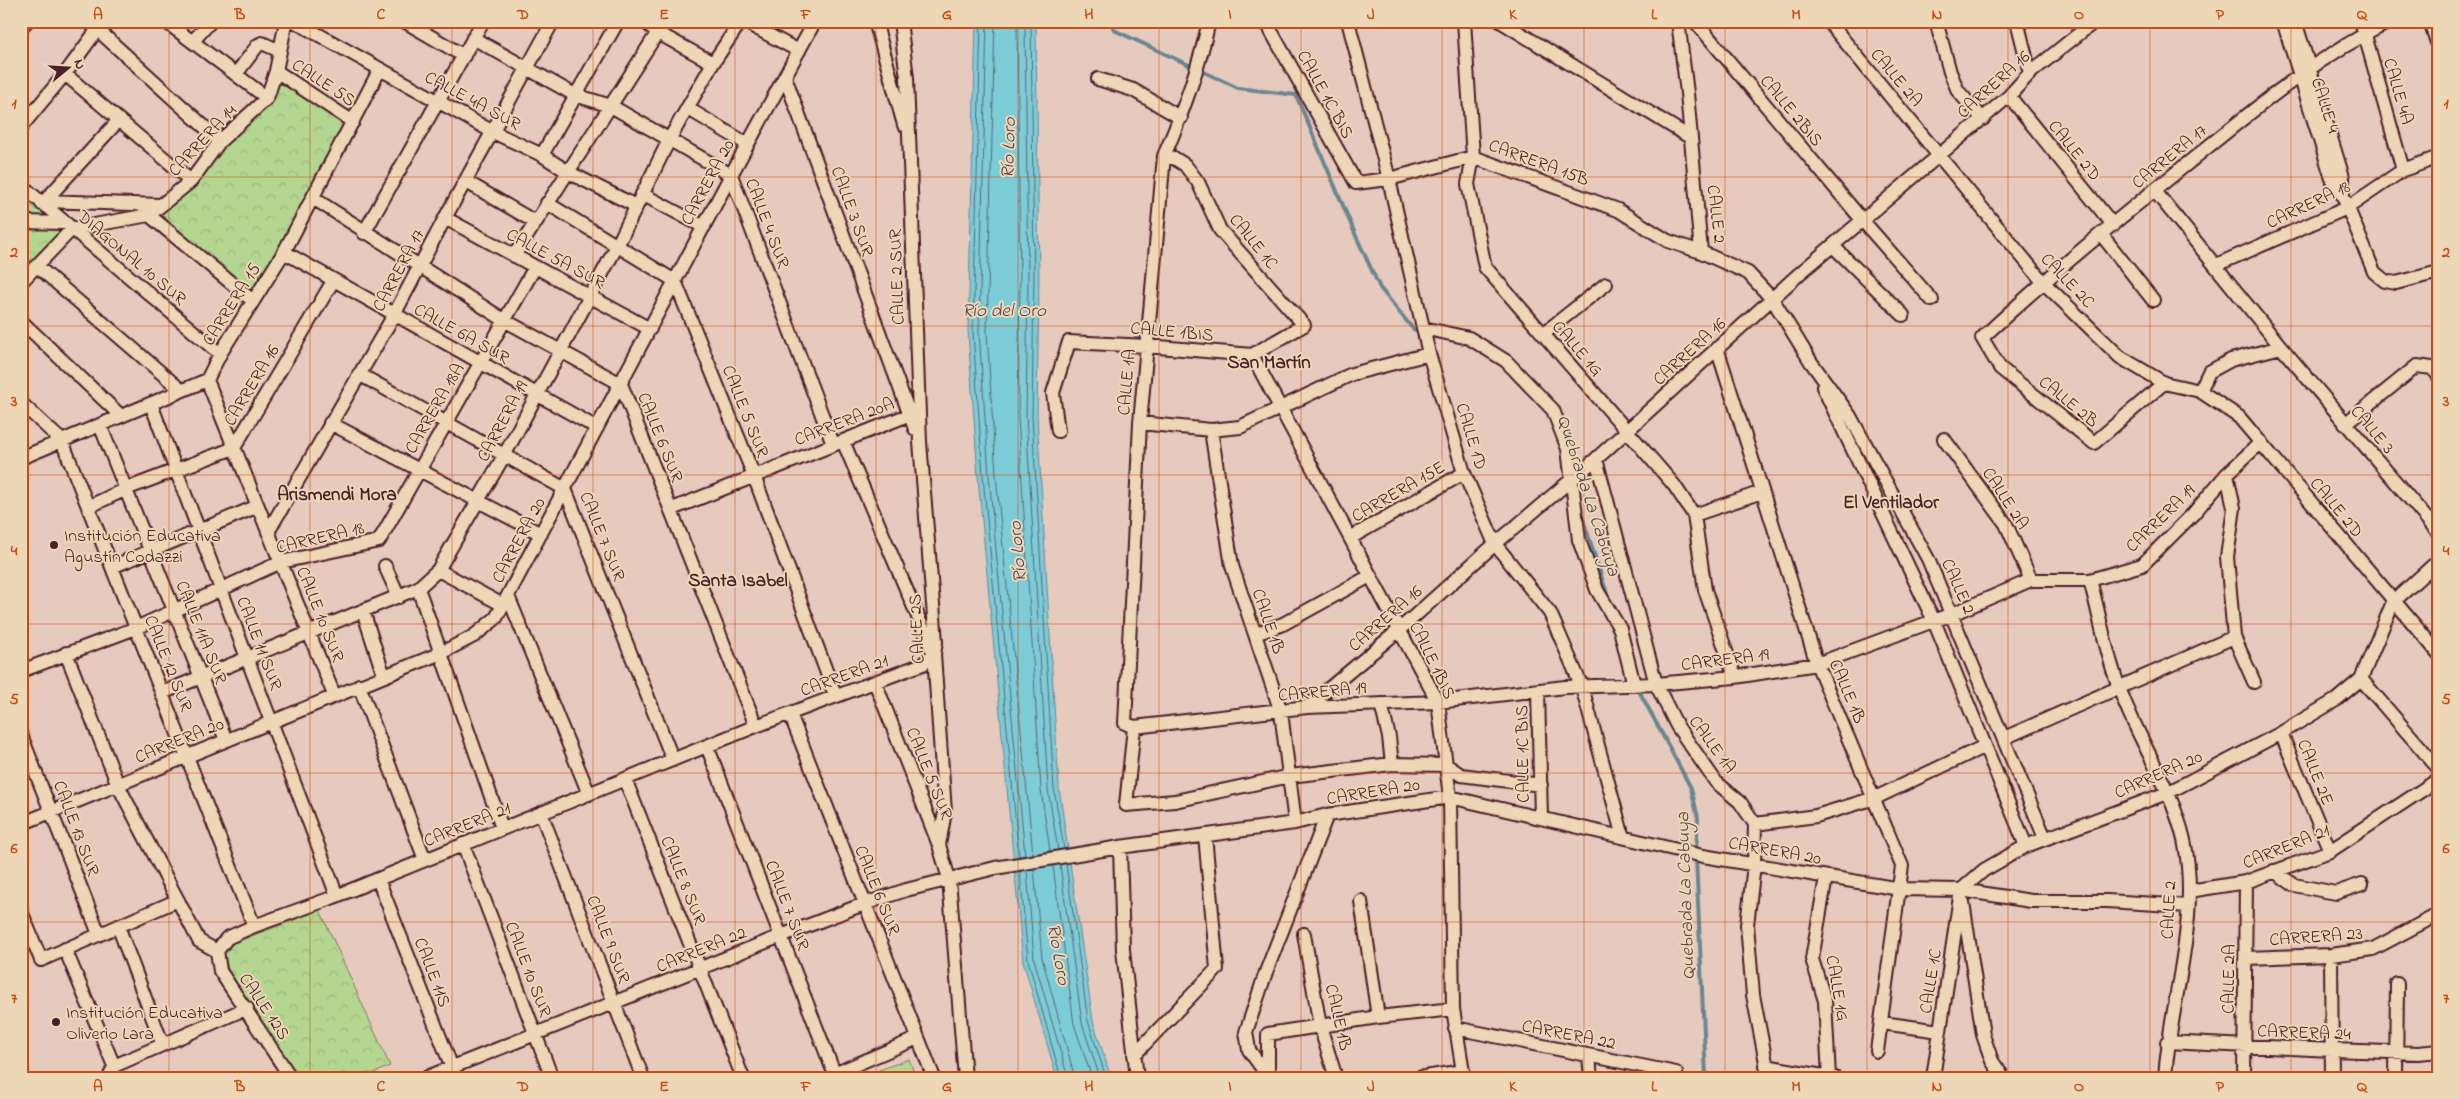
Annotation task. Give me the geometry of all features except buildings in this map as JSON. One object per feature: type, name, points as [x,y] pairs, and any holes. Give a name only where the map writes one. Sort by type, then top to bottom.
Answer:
[{"type":"street","points":[[21,28],[27,21]]},
{"type":"street","points":[[88,21],[220,141]]},
{"type":"street","points":[[21,126],[65,74],[97,30],[107,21]]},
{"type":"street","points":[[165,21],[267,98]]},
{"type":"street","points":[[193,41],[211,21]]},
{"type":"street","name":"CARRERA 14","points":[[21,222],[68,226],[149,215],[191,181],[220,141],[267,98],[276,71],[286,21]]},
{"type":"street","name":"CALLE 4A SUR","points":[[294,21],[493,132],[542,155],[568,172],[636,206]]},
{"type":"street","points":[[404,21],[464,56]]},
{"type":"street","points":[[364,233],[483,21]]},
{"type":"street","name":"CARRERA 17","points":[[268,532],[394,315],[465,181],[554,21]]},
{"type":"street","points":[[542,155],[618,21]]},
{"type":"street","points":[[644,21],[658,33],[713,63]]},
{"type":"street","points":[[514,256],[665,21]]},
{"type":"street","points":[[742,21],[799,51]]},
{"type":"street","name":"CARRERA 19","points":[[162,693],[418,588],[438,570],[505,454],[616,246],[669,140],[713,63],[742,21]]},
{"type":"street","name":"CARRERA 20","points":[[21,824],[441,653],[474,636],[496,618],[730,175],[815,21]]},
{"type":"street","name":"CALLE 2 SUR","points":[[875,21],[891,84],[909,142]]},
{"type":"street","name":"CALLE 2 SUR","points":[[900,21],[907,78],[914,413]]},
{"type":"street","name":"CALLE 1A","points":[[1126,805],[1140,423],[1164,156],[1180,118],[1199,61],[1208,21]]},
{"type":"street","name":"CALLE 1C BIS","points":[[1267,21],[1270,32],[1356,183]]},
{"type":"street","name":"CALLE 1D","points":[[1348,21],[1389,180],[1429,354],[1464,473],[1494,544],[1550,613],[1582,687],[1623,837]]},
{"type":"street","name":"CALLE 1G","points":[[1464,21],[1473,157],[1468,184],[1485,267],[1674,485],[1694,515],[1705,590],[1735,677]]},
{"type":"street","points":[[1500,21],[1691,138]]},
{"type":"street","name":"CALLE 2","points":[[1678,21],[1701,252],[1748,273],[1773,300],[1811,362],[1850,416],[1928,559],[2045,838]]},
{"type":"street","name":"CALLE 2BIS","points":[[1695,21],[1863,221]]},
{"type":"street","name":"CALLE 2A","points":[[1828,21],[1940,155]]},
{"type":"street","points":[[1936,21],[1950,72],[1958,91],[1983,119]]},
{"type":"street","points":[[2017,21],[2030,73]]},
{"type":"street","name":"CARRERA 16","points":[[1307,707],[1399,630],[1494,544],[1596,459],[1717,348],[1773,300],[1799,274],[1834,247],[1983,119],[2009,96],[2030,73],[2095,21]]},
{"type":"street","name":"CALLE 4","points":[[2283,21],[2343,178],[2345,202],[2374,272],[2385,281],[2396,283],[2439,272]]},
{"type":"street","name":"CALLE 4","points":[[2295,21],[2303,71]]},
{"type":"street","name":"CARRERA 17","points":[[1982,338],[2043,282],[2303,71],[2363,27],[2391,21]]},
{"type":"street","points":[[2430,21],[2439,49]]},
{"type":"street","name":"CALLE 4A","points":[[2363,27],[2403,170]]},
{"type":"street","name":"CALLE 4 SUR","points":[[473,38],[575,95],[611,106],[730,175],[838,442],[934,654]]},
{"type":"street","points":[[236,74],[258,45],[262,43],[280,51]]},
{"type":"street","name":"CARRERA 15","points":[[207,380],[220,354],[284,252],[380,69]]},
{"type":"street","name":"CALLE 5S","points":[[276,71],[353,122]]},
{"type":"street","points":[[65,74],[118,121],[191,181]]},
{"type":"street","name":"CALLE 3 SUR","points":[[785,77],[914,413]]},
{"type":"street","points":[[1098,79],[1133,90],[1180,118]]},
{"type":"street","name":"CALLE 2D","points":[[2009,96],[2113,225]]},
{"type":"street","points":[[687,108],[747,144]]},
{"type":"street","points":[[44,202],[118,121]]},
{"type":"street","name":"CALLE 2C","points":[[1940,155],[2043,282],[2120,357],[2164,383],[2200,391]]},
{"type":"street","name":"CALLE 1C","points":[[1164,156],[1174,158],[1185,165],[1198,182],[1220,230],[1304,325],[1252,355]]},
{"type":"street","name":"CARRERA 15B","points":[[1356,183],[1389,180],[1473,157],[1618,210],[1668,241],[1701,252]]},
{"type":"street","name":"CARRERA 18","points":[[2216,265],[2345,202],[2403,170],[2439,157]]},
{"type":"street","points":[[465,181],[535,222]]},
{"type":"street","name":"DIAGONAL 10 SUR","points":[[21,186],[44,202],[68,226],[220,354]]},
{"type":"street","points":[[2154,190],[2216,265]]},
{"type":"street","points":[[642,194],[704,227]]},
{"type":"street","name":"CALLE 6 SUR","points":[[313,198],[364,233],[420,265],[504,320],[621,384],[672,509],[756,726]]},
{"type":"street","points":[[44,202],[161,205]]},
{"type":"street","points":[[547,203],[675,281]]},
{"type":"street","points":[[149,215],[253,301]]},
{"type":"street","name":"CALLE 5A SUR","points":[[445,218],[650,329]]},
{"type":"street","points":[[1863,221],[1932,300]]},
{"type":"street","points":[[21,282],[37,266],[68,226]]},
{"type":"street","points":[[2101,234],[2153,300]]},
{"type":"street","points":[[1834,247],[1903,315]]},
{"type":"street","name":"CALLE 6A SUR","points":[[284,252],[597,428]]},
{"type":"street","name":"CALLE 3","points":[[2216,265],[2345,424],[2439,533]]},
{"type":"street","points":[[37,266],[181,390]]},
{"type":"street","name":"CARRERA 18A","points":[[379,541],[535,267]]},
{"type":"street","name":"CARRERA 16","points":[[88,507],[126,489],[234,448],[333,281]]},
{"type":"street","name":"CALLE 5 SUR","points":[[675,281],[754,476],[835,695]]},
{"type":"street","points":[[1544,334],[1606,284]]},
{"type":"street","points":[[21,321],[121,416]]},
{"type":"street","points":[[1423,328],[1470,338],[1506,361],[1553,410],[1568,449],[1579,540],[1603,600],[1620,629],[1640,684]]},
{"type":"street","name":"CALLE 2B","points":[[1982,338],[2000,368],[2094,443],[2164,383]]},
{"type":"street","name":"CALLE 1BIS","points":[[1058,431],[1053,393],[1069,342],[1147,346],[1252,355],[1438,702],[1450,796],[1453,1009],[1463,1074]]},
{"type":"street","points":[[2200,391],[2209,372],[2231,360],[2281,347]]},
{"type":"street","name":"CALLE 1B","points":[[1717,348],[1817,664],[1902,866],[1877,1051]]},
{"type":"street","points":[[1140,423],[1211,430],[1240,427],[1280,410],[1352,374],[1429,354]]},
{"type":"street","name":"CALLE 2","points":[[1811,362],[1934,621],[2026,846]]},
{"type":"street","points":[[2345,424],[2417,366],[2432,368],[2439,376]]},
{"type":"street","name":"CALLE 7 SUR","points":[[359,374],[565,488],[673,760]]},
{"type":"street","points":[[21,458],[207,380]]},
{"type":"street","name":"CALLE 10 SUR","points":[[207,380],[334,696]]},
{"type":"street","name":"CALLE 2D","points":[[2200,391],[2239,417],[2393,602],[2439,654]]},
{"type":"street","points":[[21,403],[62,441]]},
{"type":"street","name":"CALLE 11 SUR","points":[[151,404],[337,896]]},
{"type":"street","name":"CALLE 2S","points":[[914,413],[920,442],[936,642],[934,654],[945,812],[939,844]]},
{"type":"street","name":"CARRERA 20A","points":[[672,509],[914,413]]},
{"type":"street","points":[[330,423],[540,534]]},
{"type":"street","name":"CALLE 11A SUR","points":[[100,425],[226,740]]},
{"type":"street","name":"CALLE 1B","points":[[1211,430],[1232,566],[1281,712],[1295,823]]},
{"type":"street","name":"CALLE 2A","points":[[1944,438],[2006,524],[2031,580]]},
{"type":"street","name":"CALLE 12 SUR","points":[[62,441],[254,926]]},
{"type":"street","name":"CARRERA 19","points":[[1130,725],[1281,712],[1307,707],[1438,702],[1538,690],[1735,677],[1817,664],[1952,614],[2031,580],[2090,580],[2142,565],[2193,514],[2227,474],[2261,442]]},
{"type":"street","name":"CALLE 1A","points":[[1596,459],[1640,684],[1677,726],[1716,782],[1740,802],[1755,824]]},
{"type":"street","name":"CARRERA 15E","points":[[1350,538],[1464,473]]},
{"type":"street","points":[[2227,474],[2234,508],[2227,557],[2234,637],[2254,682]]},
{"type":"street","points":[[1694,515],[1762,492]]},
{"type":"street","points":[[112,567],[258,506]]},
{"type":"street","name":"CARRERA 18","points":[[21,672],[66,653],[136,628],[281,562],[379,541]]},
{"type":"street","name":"CARRERA 20","points":[[995,868],[1120,847],[1295,823],[1327,815],[1450,796],[1703,856],[1900,889],[1962,890],[1984,870],[2026,846],[2166,793],[2281,733],[2336,700],[2361,679],[2393,602],[2439,560]]},
{"type":"street","points":[[385,566],[398,596]]},
{"type":"street","points":[[438,570],[505,600],[589,794]]},
{"type":"street","points":[[1255,634],[1283,624],[1370,576]]},
{"type":"street","name":"CALLE 2","points":[[2090,580],[2119,689],[2166,793],[2184,840],[2189,891],[2188,906],[2183,952],[2167,1042],[2165,1078]]},
{"type":"street","points":[[418,588],[502,828]]},
{"type":"street","points":[[363,611],[384,676]]},
{"type":"street","points":[[2004,738],[2234,637]]},
{"type":"street","points":[[66,653],[118,784],[199,941],[216,951]]},
{"type":"street","name":"CARRERA 21","points":[[216,951],[227,938],[254,926],[337,896],[835,695],[923,664],[934,654]]},
{"type":"street","points":[[2361,679],[2439,769]]},
{"type":"street","name":"CALLE 5 SUR","points":[[875,682],[939,844],[949,879]]},
{"type":"street","points":[[359,686],[426,860]]},
{"type":"street","name":"CALLE 1C BIS","points":[[1538,690],[1541,818]]},
{"type":"street","points":[[1381,704],[1389,737],[1392,764]]},
{"type":"street","name":"CALLE 6 SUR","points":[[790,714],[934,1078]]},
{"type":"street","name":"CALLE 2E","points":[[2281,733],[2330,851]]},
{"type":"street","name":"CALLE 13 SUR","points":[[21,735],[99,934]]},
{"type":"street","name":"CALLE 7 SUR","points":[[707,746],[835,1076]]},
{"type":"street","name":"CARRERA 20","points":[[1755,824],[1816,816],[1875,798],[1986,746]]},
{"type":"street","name":"CARRERA 20","points":[[1126,805],[1174,802],[1290,776],[1392,764],[1446,765],[1461,775],[1541,785]]},
{"type":"street","name":"CALLE 8 SUR","points":[[625,779],[743,1078]]},
{"type":"street","name":"CARRERA 21","points":[[2189,891],[2246,882],[2330,851],[2439,779]]},
{"type":"street","name":"CALLE 9 SUR","points":[[541,813],[644,1078]]},
{"type":"street","points":[[1268,1077],[1250,1050],[1246,1032],[1266,972],[1327,815]]},
{"type":"street","points":[[1755,824],[1754,865],[1747,925],[1753,995],[1768,1072],[1832,1077]]},
{"type":"street","points":[[1134,1055],[1217,969],[1205,835]]},
{"type":"street","name":"CALLE 10 SUR","points":[[463,844],[552,1078]]},
{"type":"street","points":[[1120,847],[1123,950],[1137,1078]]},
{"type":"street","name":"CARRERA 22","points":[[425,1078],[454,1073],[535,1033],[864,904],[949,879],[995,868]]},
{"type":"street","points":[[2274,872],[2294,885],[2336,893],[2362,884]]},
{"type":"street","name":"CALLE 1G","points":[[1826,876],[1812,959],[1825,1002],[1832,1077]]},
{"type":"street","name":"CALLE 11S","points":[[378,879],[454,1073]]},
{"type":"street","points":[[949,879],[965,1078]]},
{"type":"street","name":"CALLE 2A","points":[[2244,1078],[2247,958],[2246,882]]},
{"type":"street","points":[[2005,1076],[1992,1061],[1983,1035],[1962,890],[2031,901],[2108,901],[2188,906]]},
{"type":"street","name":"CALLE 1C","points":[[1933,1078],[1962,890]]},
{"type":"street","points":[[21,911],[41,960],[178,900]]},
{"type":"street","points":[[1361,901],[1378,1017]]},
{"type":"street","name":"CARRERA 23","points":[[2247,958],[2331,955],[2373,949],[2439,914]]},
{"type":"street","points":[[118,926],[162,1043]]},
{"type":"street","name":"CALLE 1B","points":[[1304,934],[1320,1026],[1336,1078]]},
{"type":"street","points":[[65,949],[112,1072],[162,1043],[247,1008]]},
{"type":"street","name":"CALLE 12S","points":[[216,951],[220,971],[247,1008],[292,1078]]},
{"type":"street","points":[[2331,955],[2332,1078]]},
{"type":"street","points":[[2396,1078],[2398,1052],[2397,984]]},
{"type":"street","points":[[1268,1077],[1268,1034],[1378,1017],[1453,1009]]},
{"type":"street","points":[[1882,1023],[1940,1031]]},
{"type":"street","name":"CARRERA 22","points":[[1455,1028],[1676,1075]]},
{"type":"street","points":[[835,1076],[918,1038]]},
{"type":"street","name":"CARRERA 24","points":[[2167,1042],[2332,1050],[2439,1051]]},
{"type":"street","points":[[1589,1056],[1591,1078]]},
{"type":"street","points":[[1419,1078],[1463,1074]]},
{"type":"green space","points":[[276,71],[353,122],[253,301],[149,215],[267,98]]},
{"type":"green space","points":[[21,190],[63,231],[21,277]]},
{"type":"green space","points":[[320,910],[390,1066],[363,1078],[298,1078],[228,971],[225,954],[233,943]]},
{"type":"green space","points":[[909,1059],[916,1078],[860,1078],[860,1077]]},
{"type":"water","name":"Río del Oro","points":[[976,21],[1036,21],[1039,280],[1037,416],[1059,788],[1093,1021],[1111,1078],[1057,1078],[1023,961],[978,477],[968,332]]},
{"type":"waterway","name":"Quebrada La Cabuya","points":[[1111,21],[1114,30],[1238,88],[1296,95],[1380,288],[1413,329],[1421,332]]},
{"type":"waterway","name":"Quebrada La Cabuya","points":[[1581,513],[1608,597]]},
{"type":"waterway","name":"Quebrada La Cabuya","points":[[1637,687],[1691,788],[1698,818],[1696,851]]},
{"type":"waterway","name":"Quebrada La Cabuya","points":[[1696,858],[1706,1078]]},
{"type":"place","name":"Institución Educativa Agustín Codazzi","points":[[54,545]]},
{"type":"place","name":"Institución Educativa Oliverio Lara","points":[[56,1022]]},
{"type":"district","name":"San Martín","points":[[1269,361]]},
{"type":"district","name":"Arismendi Mora","points":[[337,493]]},
{"type":"district","name":"El Ventilador","points":[[1891,501]]},
{"type":"district","name":"Santa Isabel","points":[[738,579]]},
{"type":"water label","name":"Río Loro","points":[[1007,148]]},
{"type":"water label","name":"Río Loro","points":[[1016,552]]},
{"type":"water label","name":"Río Loro","points":[[1060,954]]}]
